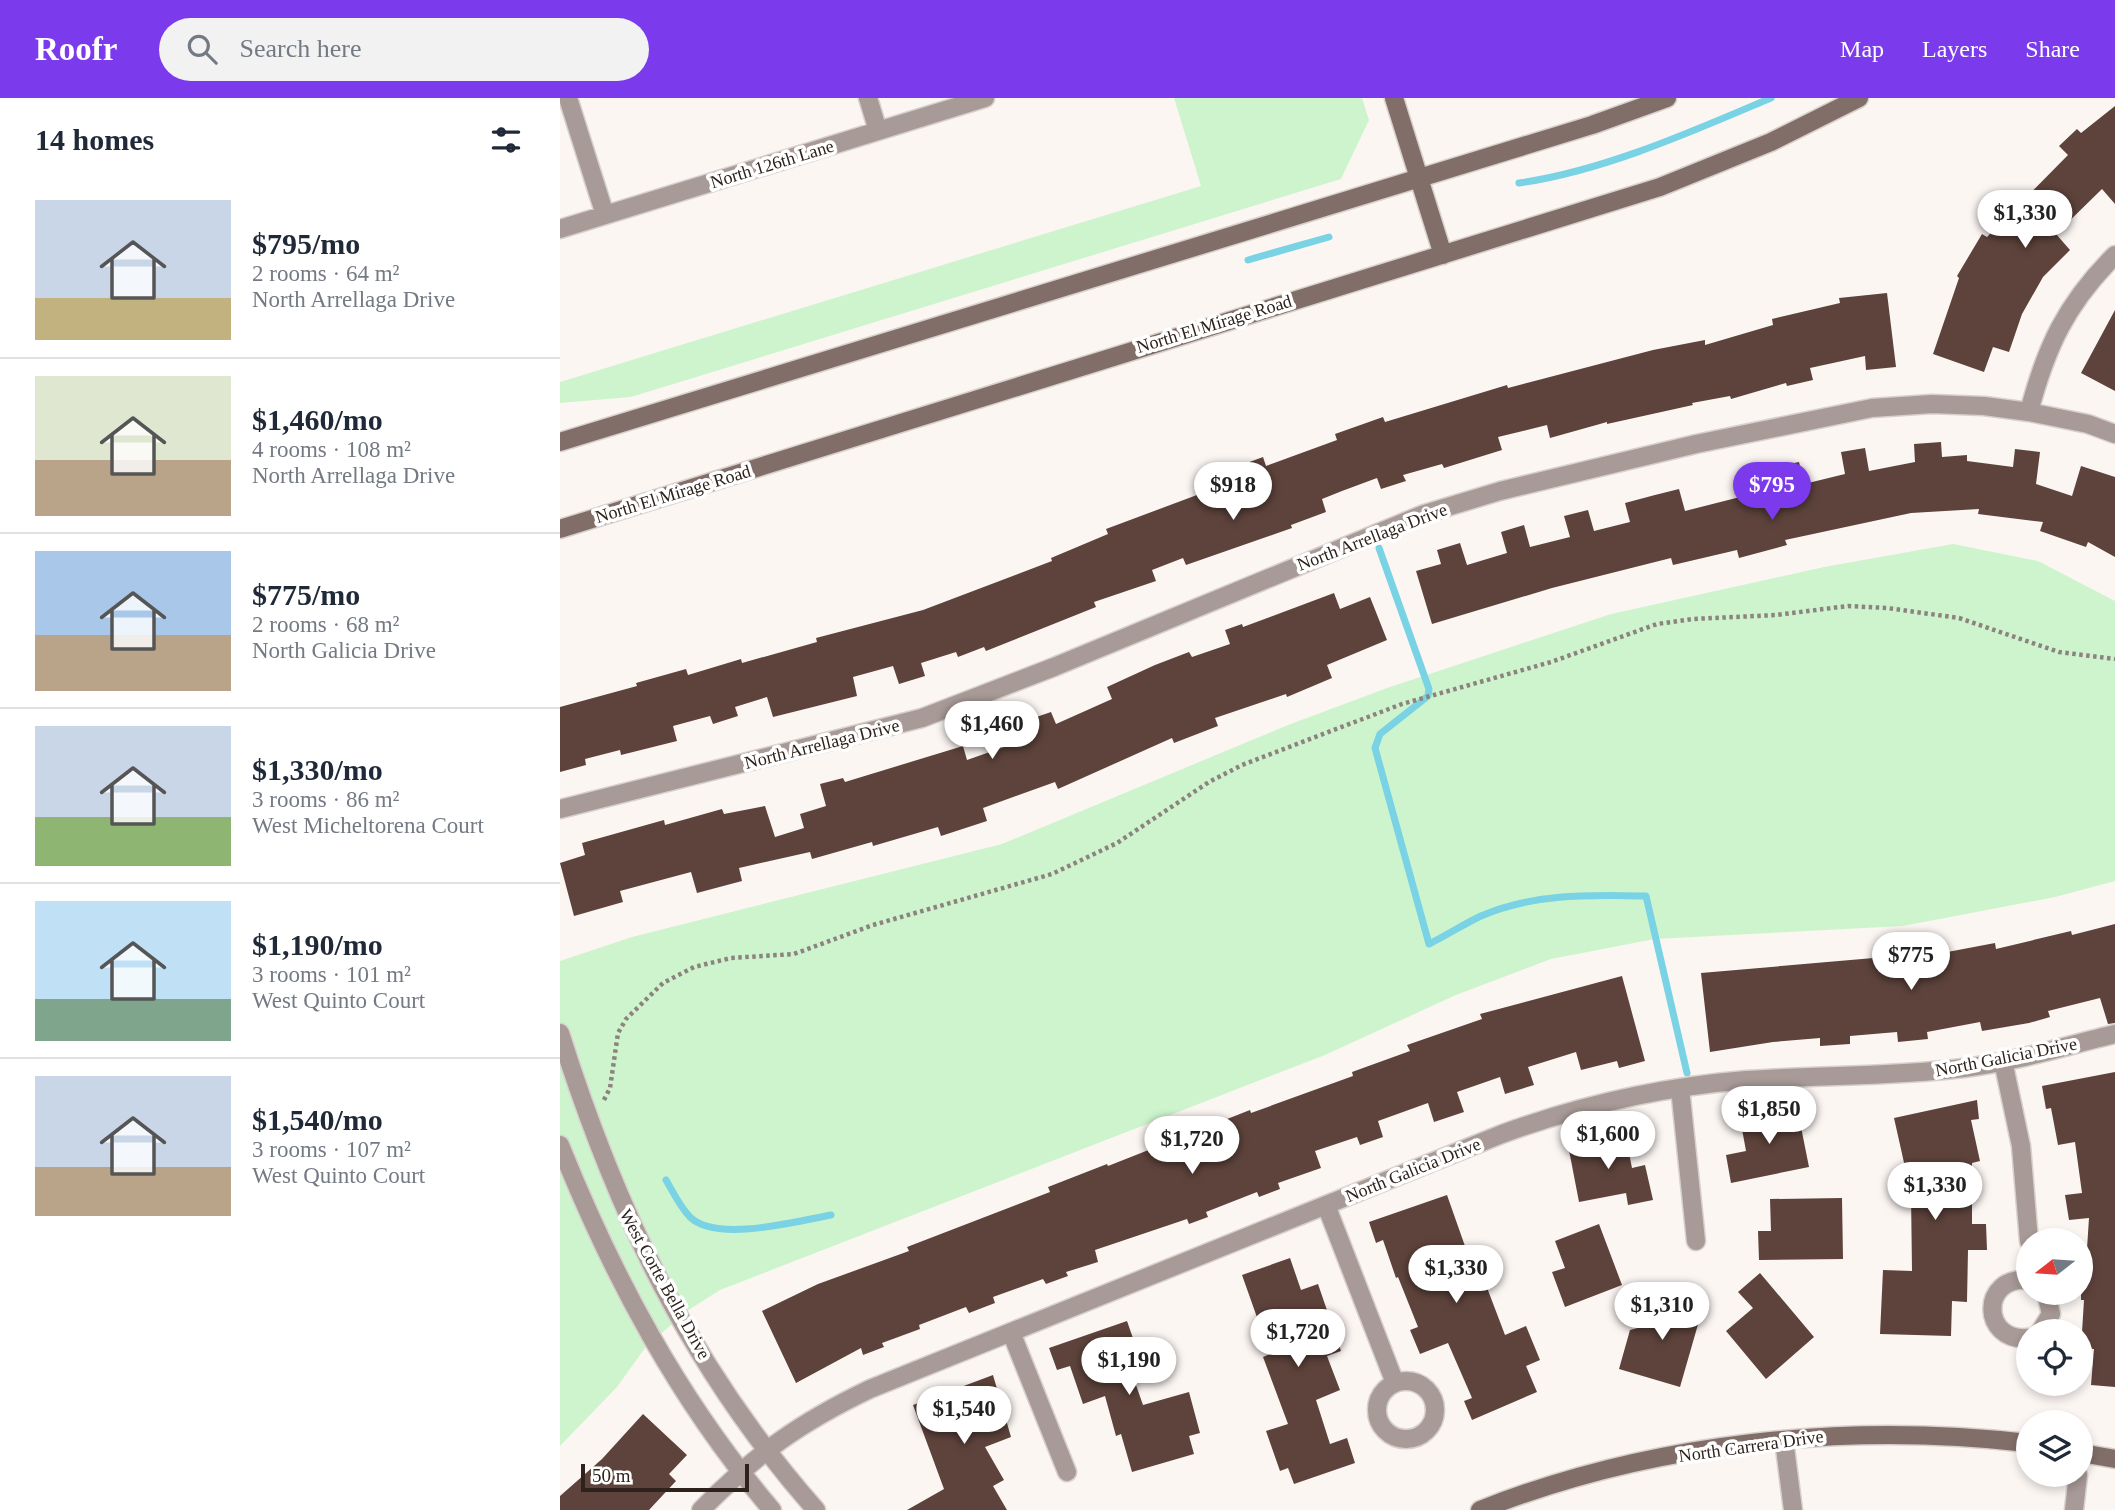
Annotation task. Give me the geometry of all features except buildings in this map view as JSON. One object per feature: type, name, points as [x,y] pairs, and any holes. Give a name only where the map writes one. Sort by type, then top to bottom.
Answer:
[{"type":"main road","points":[[1394,98],[1443,255]]},
{"type":"main road","points":[[560,442],[1592,125],[1667,98]]},
{"type":"main road","name":"North El Mirage Road","points":[[560,530],[1660,187],[1771,142],[1859,98]]},
{"type":"main road","name":"North Carrera Drive","points":[[1480,1510],[1578,1478],[1630,1465],[1784,1440],[1867,1433],[1934,1434],[2016,1442]]},
{"type":"main road","points":[[2093,1456],[2115,1459]]},
{"type":"street","points":[[568,98],[605,215]]},
{"type":"street","points":[[868,98],[878,131]]},
{"type":"street","name":"North 126th Lane","points":[[560,229],[985,98]]},
{"type":"street","points":[[2029,412],[2042,362],[2059,324],[2078,296],[2115,255]]},
{"type":"street","name":"North Arrellaga Drive","points":[[560,809],[922,718],[1054,667],[1390,527],[1488,495],[1696,444],[1872,408],[1932,404],[1984,406],[2029,412],[2088,424],[2115,434]]},
{"type":"street","name":"West Corte Bella Drive","points":[[560,1034],[594,1138],[637,1239],[760,1453],[816,1510]]},
{"type":"street","name":"North Galicia Drive","points":[[701,1510],[760,1453],[847,1400],[1326,1205],[1562,1113],[1625,1097],[1746,1080],[1928,1072],[2003,1061],[2115,1034]]},
{"type":"street","points":[[2003,1061],[2021,1146],[2028,1228]]},
{"type":"street","points":[[1680,1088],[1696,1241]]},
{"type":"street","name":"West Corte Bella Drive","points":[[560,1145],[624,1290],[692,1404],[772,1510]]},
{"type":"street","points":[[1326,1205],[1395,1383]]},
{"type":"street","points":[[2016,1281],[2001,1288],[1992,1304],[1992,1314],[2001,1330],[2016,1337]]},
{"type":"street","points":[[1010,1332],[1067,1472]]},
{"type":"street","points":[[1784,1440],[1793,1510]]},
{"type":"street","points":[[2074,1510],[2077,1487]]},
{"type":"path","points":[[598,1110],[610,1088],[618,1033],[626,1019],[663,983],[694,967],[731,958],[794,954],[873,925],[1052,874],[1117,842],[1209,782],[1242,765],[1402,704],[1551,662],[1625,633],[1657,624],[1693,619],[1776,615],[1847,606],[1929,612],[1959,618],[2059,652],[2115,659]]},
{"type":"green space","points":[[1174,98],[1362,98],[1369,120],[1341,179],[631,397],[560,403],[560,382],[1201,186]]},
{"type":"green space","points":[[1953,544],[2038,561],[2115,601],[2115,881],[2055,897],[1903,926],[1655,939],[1551,959],[1456,995],[1325,1055],[720,1290],[687,1311],[645,1348],[617,1387],[560,1446],[560,961],[632,937],[1002,844],[1288,725],[1387,688],[1611,614],[1824,567]]},
{"type":"waterway","points":[[1519,183],[1616,160],[1771,98]]},
{"type":"waterway","points":[[1248,260],[1329,237]]},
{"type":"waterway","points":[[1379,548],[1429,689],[1428,696],[1380,734],[1375,748],[1429,944],[1481,916],[1521,903],[1562,897],[1646,896],[1687,1073]]},
{"type":"waterway","points":[[666,1180],[690,1217],[702,1225],[718,1228],[758,1228],[831,1215]]}]
